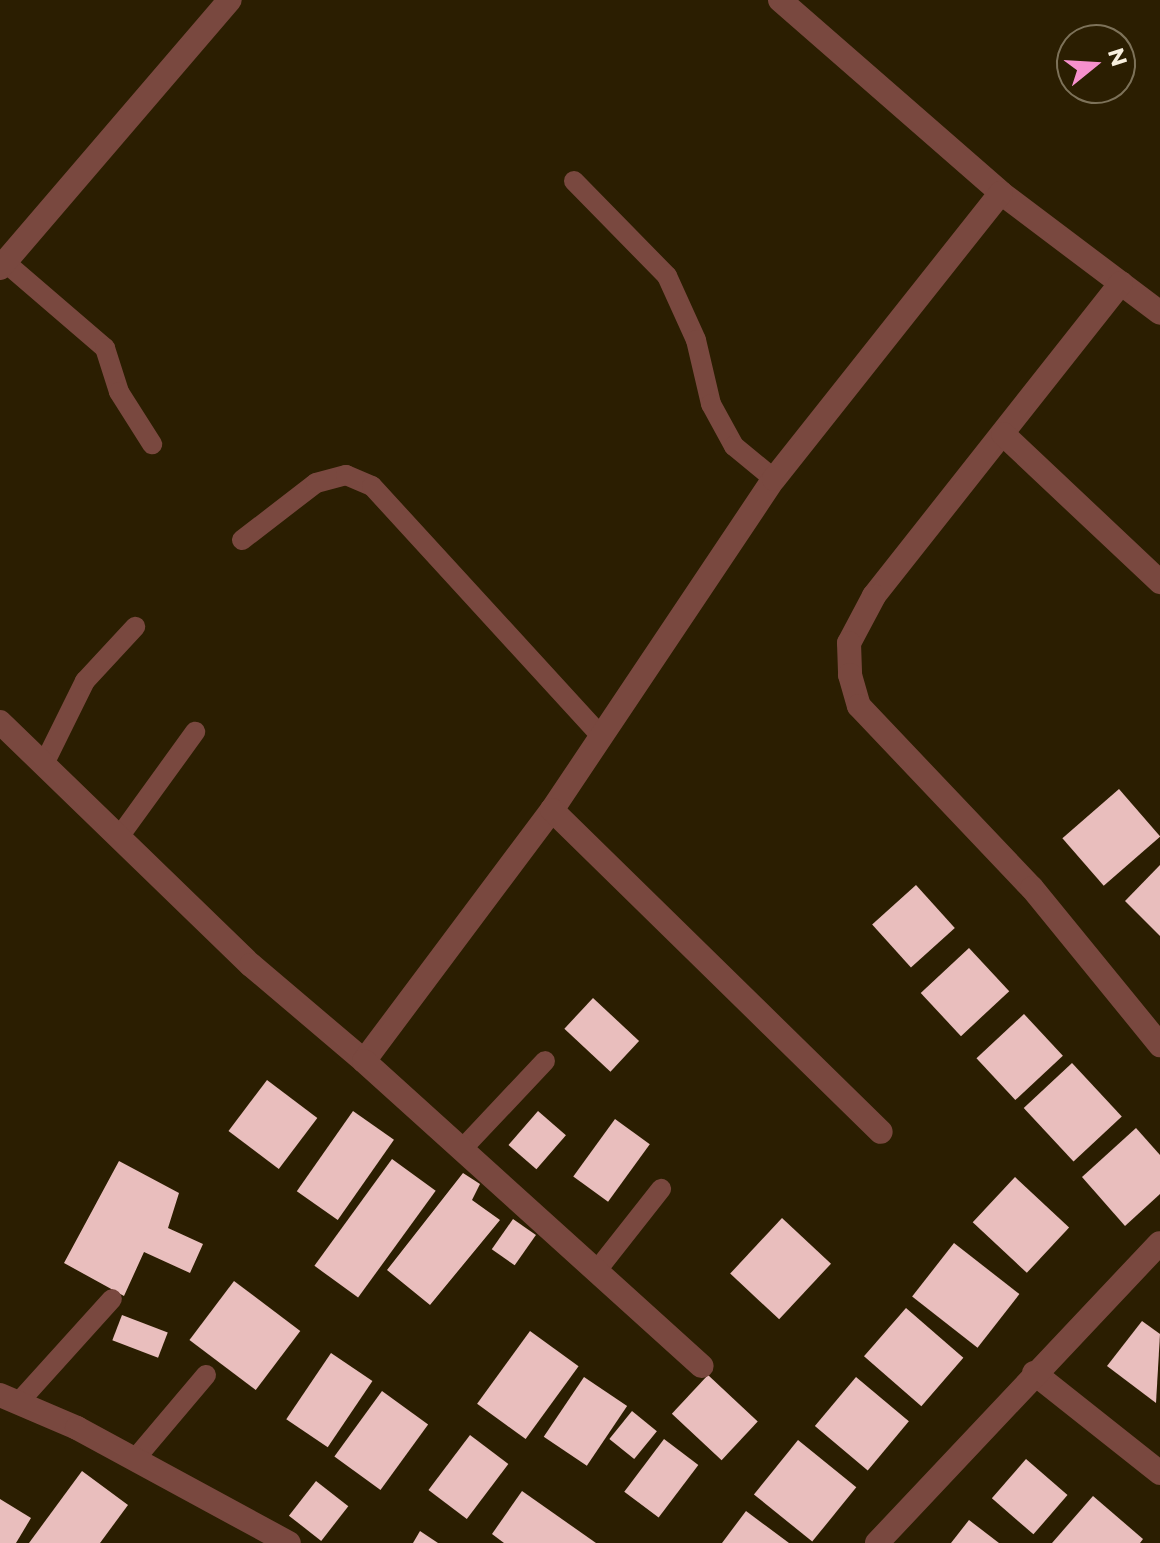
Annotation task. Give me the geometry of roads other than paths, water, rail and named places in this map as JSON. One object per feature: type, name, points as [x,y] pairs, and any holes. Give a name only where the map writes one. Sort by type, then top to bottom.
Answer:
[{"type":"street","points":[[2,265],[230,0]]},
{"type":"street","points":[[780,0],[1001,193],[1160,313]]},
{"type":"street","points":[[364,1061],[552,810],[774,479],[1001,193]]},
{"type":"street","points":[[1121,283],[874,596],[849,643],[850,675],[859,706],[1032,888],[1160,1045]]},
{"type":"street","points":[[1003,434],[1160,582]]},
{"type":"street","points":[[0,722],[323,1032],[364,1061],[464,1147],[702,1366]]},
{"type":"street","points":[[552,810],[881,1132]]},
{"type":"street","points":[[877,1543],[1034,1373],[1160,1243]]},
{"type":"street","points":[[1034,1373],[1160,1473]]},
{"type":"street","points":[[9,1399],[135,1459],[289,1543]]},
{"type":"lane","points":[[574,181],[667,276],[696,340],[711,404],[734,446],[774,479]]},
{"type":"lane","points":[[2,265],[105,348],[119,392],[152,444]]},
{"type":"lane","points":[[242,540],[316,483],[346,475],[372,486],[600,735]]},
{"type":"lane","points":[[44,764],[85,681],[135,627]]},
{"type":"lane","points":[[119,837],[195,732]]},
{"type":"lane","points":[[464,1147],[545,1061]]},
{"type":"lane","points":[[598,1269],[661,1189]]},
{"type":"lane","points":[[9,1399],[112,1299]]},
{"type":"lane","points":[[135,1459],[206,1375]]}]
